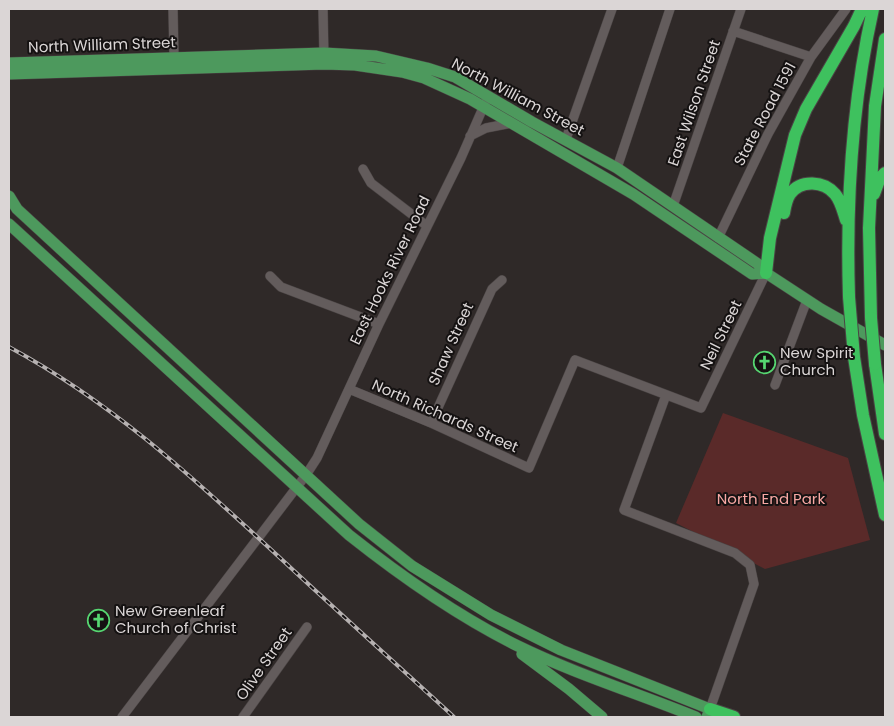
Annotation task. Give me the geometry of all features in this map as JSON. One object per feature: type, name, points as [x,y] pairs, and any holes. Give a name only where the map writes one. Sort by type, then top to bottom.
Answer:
[{"type":"highway","points":[[766,273],[770,238],[795,135],[806,109],[862,9]]},
{"type":"highway","points":[[848,248],[852,149],[856,106],[873,9]]},
{"type":"highway","points":[[885,39],[875,106],[868,228],[871,318],[875,364],[885,434]]},
{"type":"highway","points":[[868,228],[877,186],[880,178],[885,173]]},
{"type":"highway","points":[[766,273],[791,193],[805,185],[823,184],[835,194],[841,204],[846,220],[854,357],[863,415],[885,515]]},
{"type":"highway","points":[[706,712],[734,717]]},
{"type":"main road","name":"North William Street","points":[[9,74],[376,56],[455,76],[532,122],[618,168],[758,264],[766,273],[807,300],[885,345]]},
{"type":"main road","name":"North William Street","points":[[9,63],[174,57],[324,59],[402,72],[424,78],[484,107],[634,194],[752,274],[766,273]]},
{"type":"main road","points":[[86,71],[101,67],[169,63],[172,62],[174,57]]},
{"type":"main road","points":[[9,196],[17,209],[359,524],[412,566],[491,615],[552,645],[706,712]]},
{"type":"main road","points":[[9,224],[350,535],[404,577],[454,611],[548,660],[696,717]]},
{"type":"main road","points":[[404,577],[412,566]]},
{"type":"main road","points":[[481,626],[543,668],[602,717]]},
{"type":"street","points":[[173,9],[174,57]]},
{"type":"street","points":[[323,9],[324,59]]},
{"type":"street","points":[[566,139],[612,9]]},
{"type":"street","points":[[618,168],[670,9]]},
{"type":"street","name":"East Wilson Street","points":[[673,206],[741,9]]},
{"type":"street","name":"State Road 1591","points":[[718,238],[768,134],[811,57],[846,9]]},
{"type":"street","points":[[733,31],[811,57]]},
{"type":"street","name":"East Hooks River Road","points":[[122,717],[317,458],[489,95]]},
{"type":"street","points":[[470,136],[486,128],[512,123]]},
{"type":"street","points":[[363,169],[371,183],[427,226]]},
{"type":"street","name":"Neil Street","points":[[666,395],[701,408],[766,273]]},
{"type":"street","points":[[270,276],[281,287],[379,324]]},
{"type":"street","name":"Shaw Street","points":[[431,423],[492,289],[502,280]]},
{"type":"street","points":[[775,385],[807,300]]},
{"type":"street","name":"North Richards Street","points":[[349,389],[431,423],[529,468],[575,360],[666,395]]},
{"type":"street","points":[[666,395],[624,510],[735,553],[750,565],[754,584],[718,687],[706,712]]},
{"type":"street","name":"Olive Street","points":[[243,717],[307,627]]},
{"type":"green space","name":"North End Park","points":[[723,413],[848,458],[870,540],[765,569],[676,523]]},
{"type":"railway","points":[[9,347],[83,392],[150,442],[214,497],[454,717]]},
{"type":"place","name":"New Spirit Church","points":[[764,362]]},
{"type":"place","name":"New Greenleaf Church of Christ","points":[[99,620]]}]
